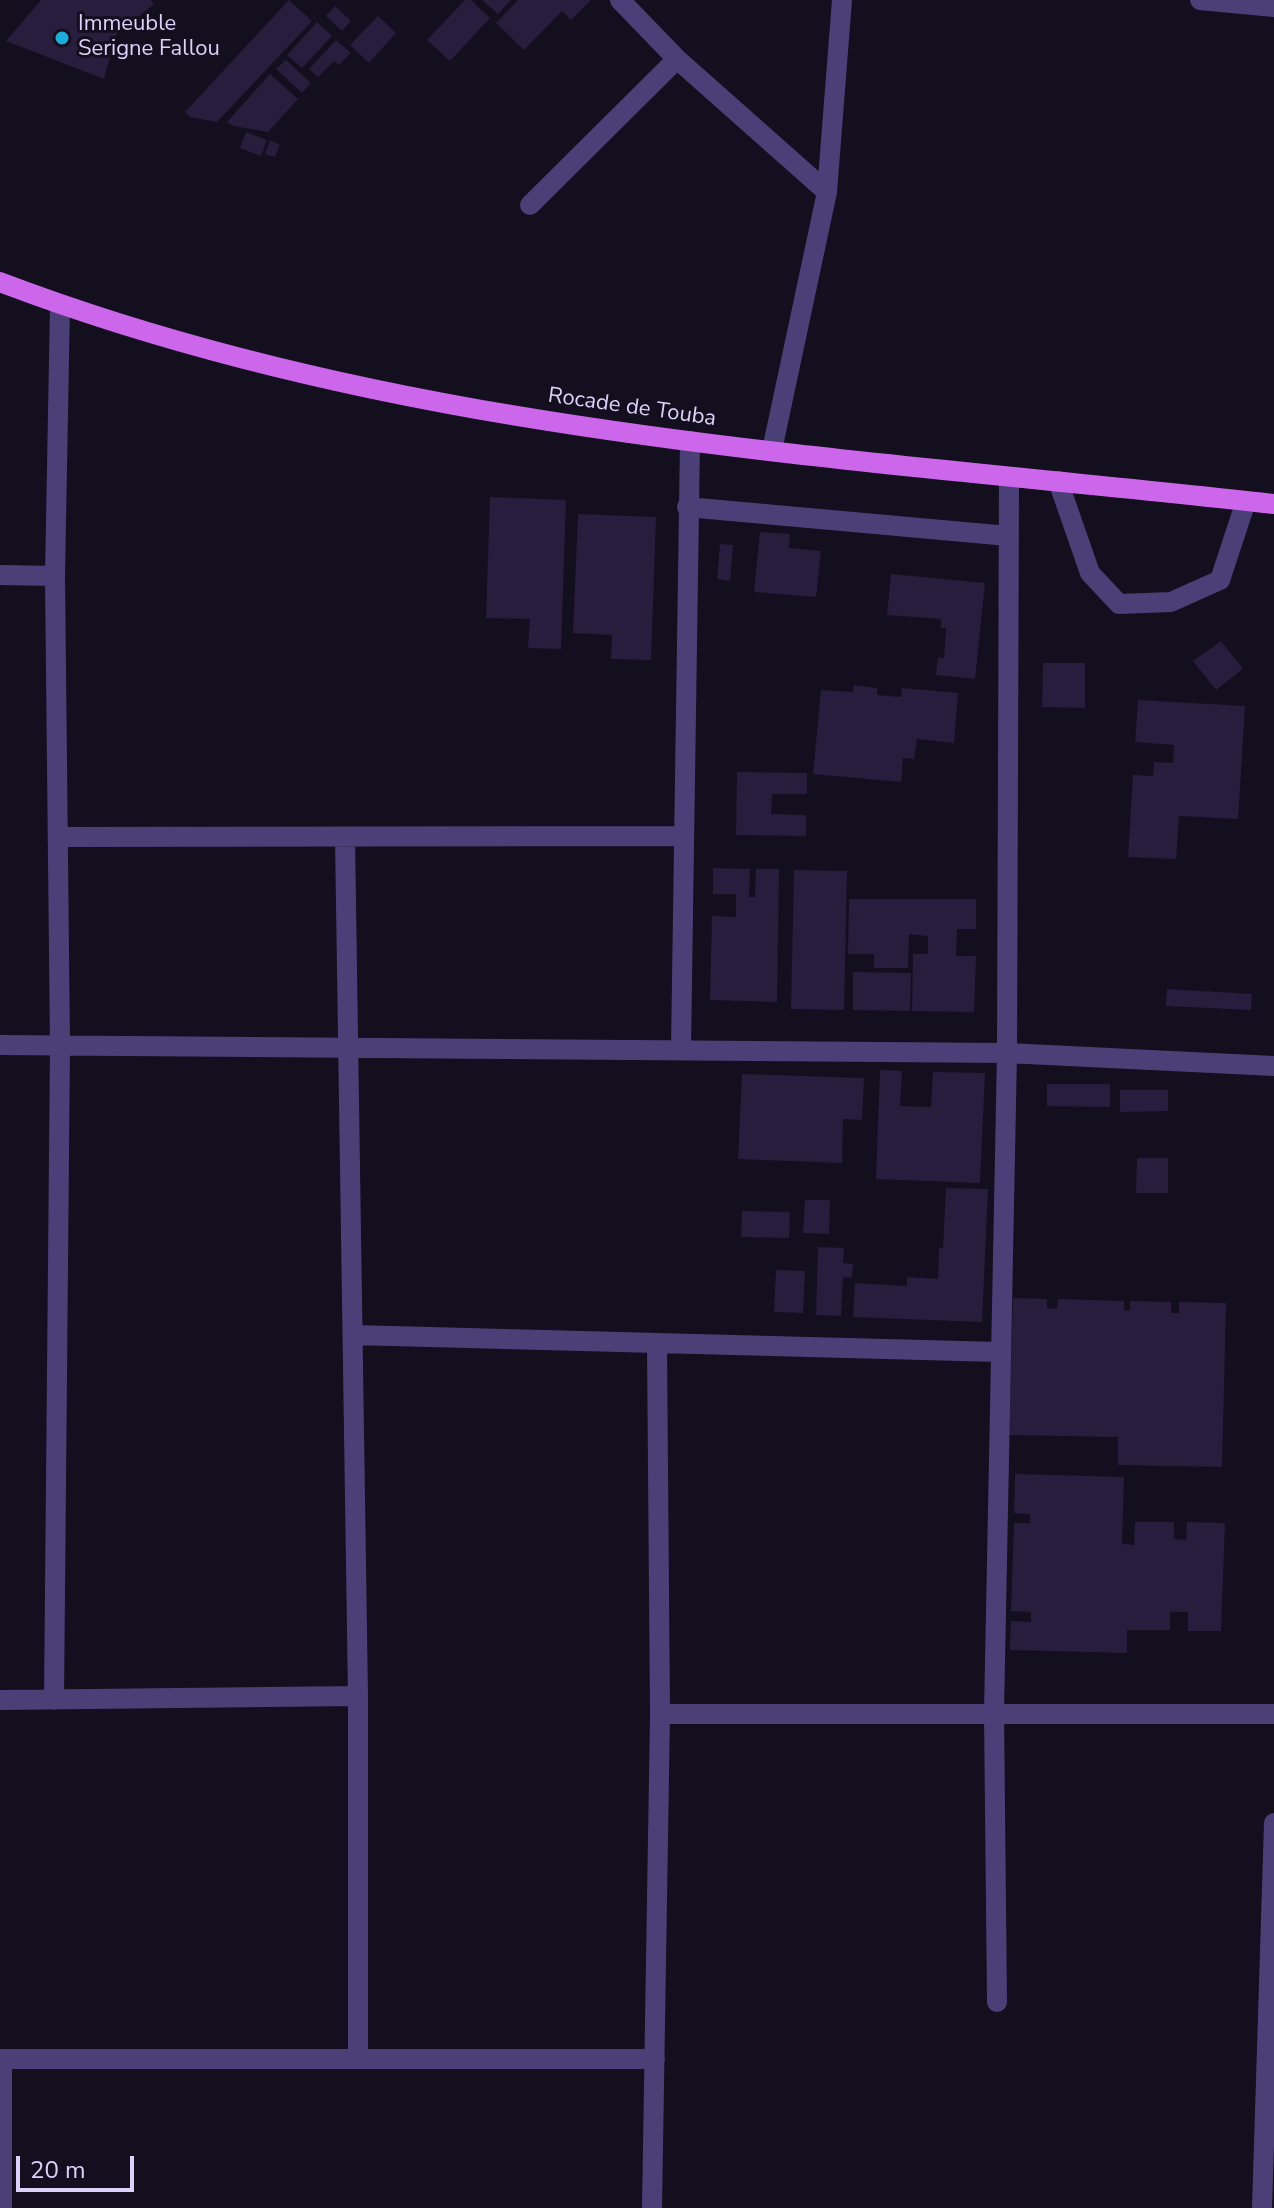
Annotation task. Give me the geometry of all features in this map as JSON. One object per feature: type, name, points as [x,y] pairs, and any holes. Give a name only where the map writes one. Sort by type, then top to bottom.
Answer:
[{"type":"main road","name":"Rocade de Touba","points":[[0,282],[60,305],[205,351],[380,392],[571,426],[1274,504]]},
{"type":"street","points":[[620,0],[677,59],[827,192]]},
{"type":"street","points":[[772,450],[827,192],[842,0]]},
{"type":"street","points":[[1200,0],[1274,7]]},
{"type":"street","points":[[530,205],[677,59]]},
{"type":"street","points":[[54,1700],[60,1046],[55,576],[60,305]]},
{"type":"street","points":[[681,1048],[690,441]]},
{"type":"street","points":[[997,2002],[994,1712],[1007,1053],[1009,477]]},
{"type":"street","points":[[1058,481],[1090,573],[1119,604],[1171,602],[1220,580],[1246,501]]},
{"type":"street","points":[[687,507],[1008,536]]},
{"type":"street","points":[[0,575],[55,576]]},
{"type":"street","points":[[59,837],[683,836]]},
{"type":"street","points":[[345,837],[358,1696],[358,2058]]},
{"type":"street","points":[[0,1045],[681,1048],[1007,1053],[1274,1066]]},
{"type":"street","points":[[353,1335],[999,1352]]},
{"type":"street","points":[[652,2208],[660,1714],[657,1345]]},
{"type":"street","points":[[0,1700],[358,1696]]},
{"type":"street","points":[[660,1714],[1274,1714]]},
{"type":"street","points":[[1262,2208],[1274,1823]]},
{"type":"street","points":[[2,2208],[1,2059],[655,2059]]},
{"type":"building","name":"Immeuble Serigne Fallou","points":[[41,0],[151,0],[154,4],[116,35],[104,79],[6,41]]},
{"type":"building","points":[[289,0],[312,21],[217,122],[190,117],[185,112]]},
{"type":"building","points":[[465,0],[471,0],[490,18],[450,61],[427,40]]},
{"type":"building","points":[[482,0],[511,0],[498,14]]},
{"type":"building","points":[[518,0],[591,0],[571,20],[562,11],[524,50],[496,23]]},
{"type":"building","points":[[335,6],[351,21],[342,31],[326,16]]},
{"type":"building","points":[[378,16],[396,33],[369,63],[350,45]]},
{"type":"building","points":[[317,22],[332,36],[302,68],[287,55]]},
{"type":"building","points":[[336,40],[351,53],[339,65],[334,61],[318,77],[309,69]]},
{"type":"building","points":[[286,60],[311,83],[302,93],[276,69]]},
{"type":"building","points":[[270,74],[298,99],[268,132],[233,126],[227,122]]},
{"type":"building","points":[[246,132],[267,140],[261,156],[240,148]]},
{"type":"building","points":[[270,140],[280,145],[275,157],[265,154]]},
{"type":"building","points":[[490,497],[566,500],[561,649],[528,648],[530,619],[486,618]]},
{"type":"building","points":[[578,514],[656,517],[651,660],[611,659],[612,635],[573,633]]},
{"type":"building","points":[[760,532],[790,534],[789,548],[821,551],[816,597],[754,592]]},
{"type":"building","points":[[720,544],[733,545],[730,581],[717,579]]},
{"type":"building","points":[[891,574],[985,583],[975,679],[936,675],[938,657],[944,658],[946,628],[941,628],[941,619],[887,615]]},
{"type":"building","points":[[1221,641],[1243,669],[1216,690],[1193,661]]},
{"type":"building","points":[[1043,663],[1085,663],[1085,708],[1042,707]]},
{"type":"building","points":[[854,685],[877,688],[877,695],[901,697],[902,688],[958,693],[954,743],[917,739],[914,759],[903,758],[901,782],[813,774],[821,690],[853,692]]},
{"type":"building","points":[[1138,700],[1245,706],[1238,819],[1179,816],[1176,859],[1128,857],[1133,775],[1153,776],[1154,762],[1173,763],[1174,745],[1135,742]]},
{"type":"building","points":[[737,772],[807,773],[807,794],[772,794],[771,814],[806,815],[806,836],[736,835]]},
{"type":"building","points":[[713,868],[750,869],[749,897],[755,897],[756,869],[779,869],[777,1002],[710,1000],[712,916],[736,917],[736,894],[713,894]]},
{"type":"building","points":[[794,870],[847,871],[844,1010],[791,1009]]},
{"type":"building","points":[[849,899],[976,899],[976,929],[957,929],[956,956],[976,956],[974,1012],[912,1011],[913,954],[928,954],[928,936],[909,934],[908,968],[874,968],[874,954],[848,954]]},
{"type":"building","points":[[853,972],[911,973],[910,1011],[853,1010]]},
{"type":"building","points":[[1167,989],[1252,994],[1251,1010],[1166,1006]]},
{"type":"building","points":[[880,1070],[902,1071],[900,1106],[931,1107],[933,1072],[985,1073],[980,1183],[876,1179]]},
{"type":"building","points":[[742,1074],[864,1078],[862,1120],[843,1119],[842,1163],[738,1159]]},
{"type":"building","points":[[1047,1084],[1110,1084],[1110,1107],[1047,1106]]},
{"type":"building","points":[[1120,1090],[1168,1090],[1168,1111],[1120,1112]]},
{"type":"building","points":[[1137,1158],[1168,1158],[1168,1193],[1136,1193]]},
{"type":"building","points":[[946,1188],[988,1189],[982,1322],[853,1317],[855,1283],[907,1286],[907,1277],[938,1279]]},
{"type":"building","points":[[805,1200],[830,1200],[829,1234],[803,1233]]},
{"type":"building","points":[[742,1211],[790,1212],[789,1238],[741,1237]]},
{"type":"building","points":[[818,1247],[844,1248],[843,1263],[853,1264],[852,1278],[843,1277],[841,1316],[816,1315]]},
{"type":"building","points":[[776,1270],[805,1271],[803,1313],[774,1312]]},
{"type":"building","points":[[1013,1298],[1047,1299],[1047,1308],[1057,1309],[1058,1299],[1124,1301],[1124,1310],[1130,1311],[1130,1301],[1171,1302],[1171,1313],[1179,1313],[1179,1302],[1226,1303],[1222,1467],[1118,1465],[1118,1437],[1009,1435]]},
{"type":"building","points":[[1015,1474],[1124,1477],[1122,1544],[1134,1545],[1135,1522],[1174,1522],[1174,1539],[1186,1540],[1187,1522],[1225,1523],[1221,1631],[1188,1631],[1188,1612],[1170,1612],[1170,1630],[1127,1630],[1127,1653],[1010,1650],[1011,1621],[1031,1622],[1031,1612],[1011,1611],[1014,1523],[1030,1523],[1030,1514],[1014,1513]]},
{"type":"place","name":"Immeuble Serigne Fallou","points":[[62,38]]}]
